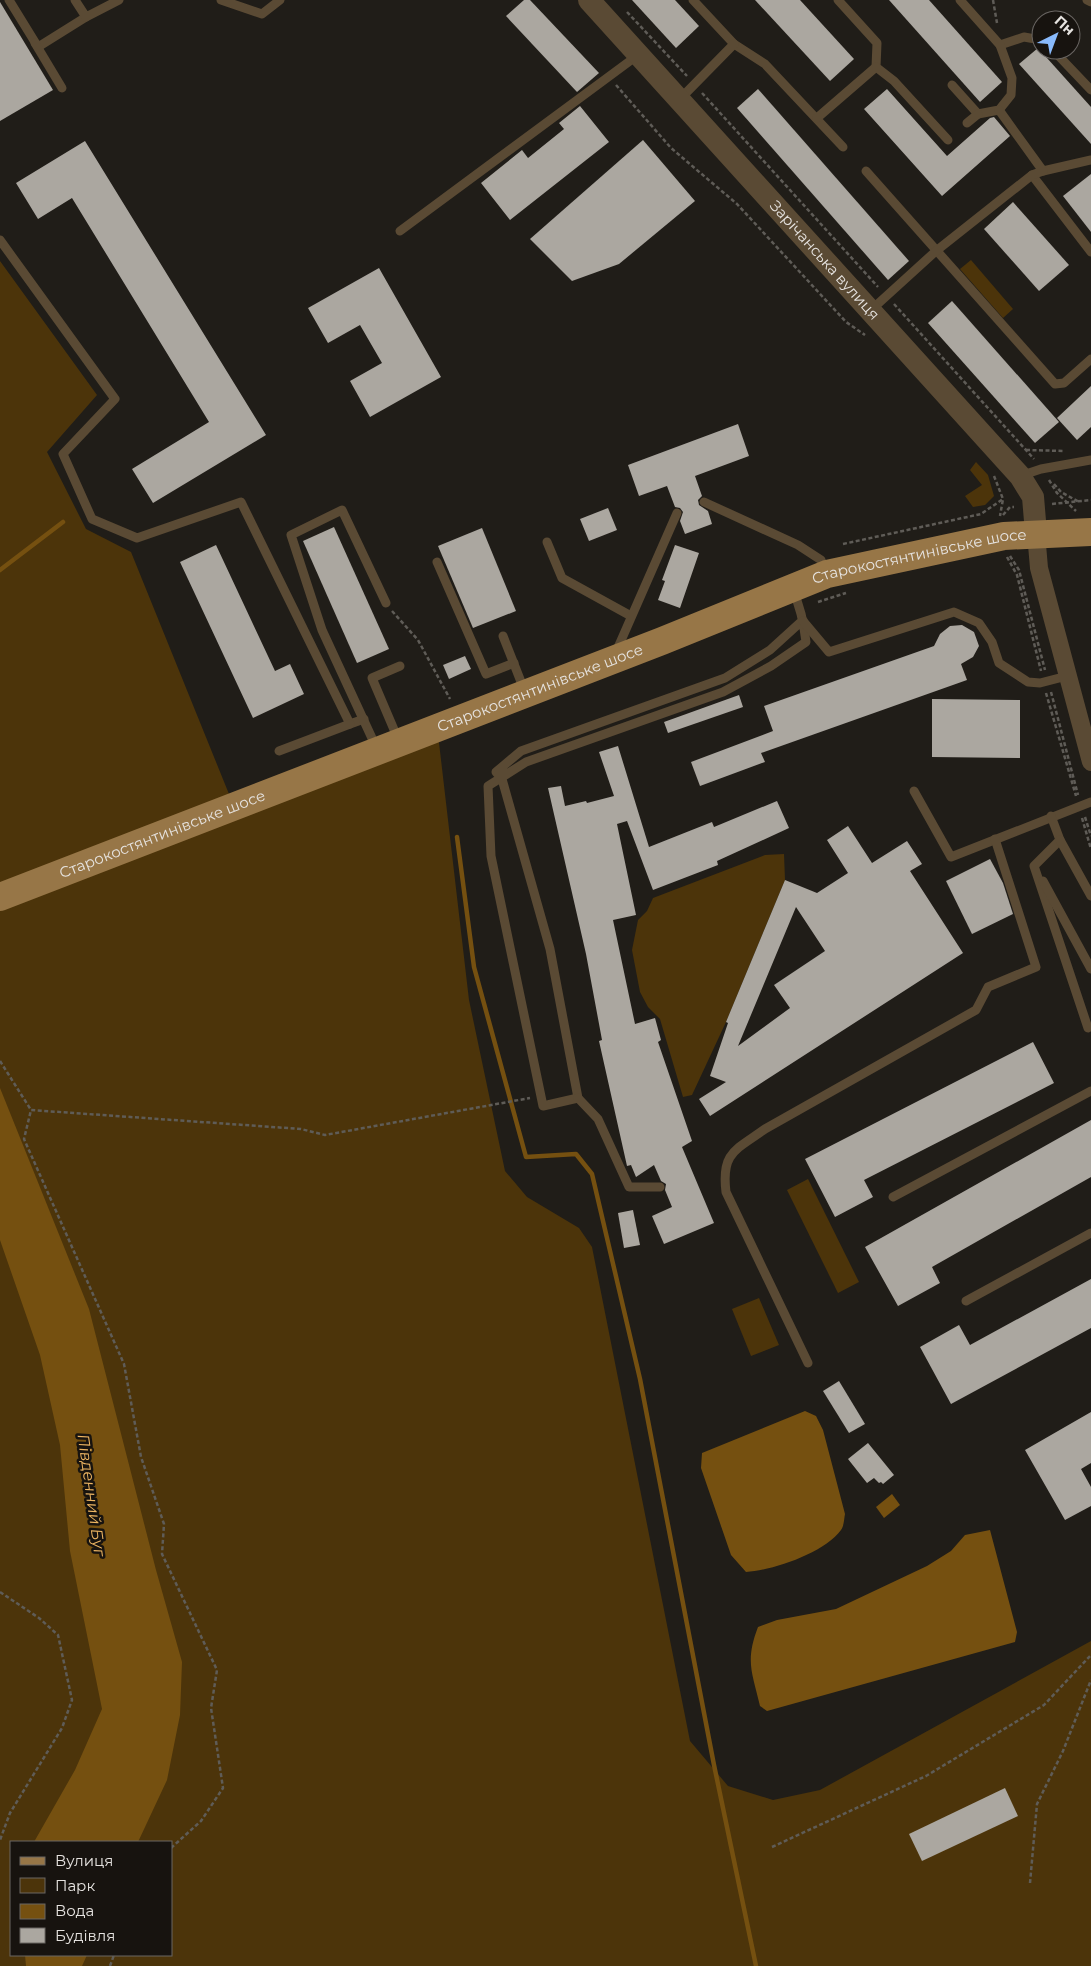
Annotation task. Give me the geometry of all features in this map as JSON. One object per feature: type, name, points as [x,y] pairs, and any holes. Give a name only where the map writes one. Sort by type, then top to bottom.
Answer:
[{"type":"main road","name":"Старокостянтинівське шосе","points":[[0,897],[525,692],[613,659],[796,598],[827,574],[1004,536],[1036,533],[1087,522]]},
{"type":"street","name":"Зарічанська вулиця","points":[[589,0],[639,55],[688,93],[878,303],[1020,476],[1033,497],[1036,533]]},
{"type":"street","points":[[1036,533],[1040,568],[1091,762]]},
{"type":"lane","points":[[9,0],[38,48],[119,0]]},
{"type":"lane","points":[[9,0],[62,88]]},
{"type":"lane","points":[[75,0],[86,18]]},
{"type":"lane","points":[[221,0],[262,14],[280,0]]},
{"type":"lane","points":[[693,0],[734,44],[765,64],[843,147]]},
{"type":"lane","points":[[817,118],[876,67],[877,43],[838,0]]},
{"type":"lane","points":[[960,0],[1000,45],[1012,78],[1011,95],[999,110],[978,114],[968,123]]},
{"type":"lane","points":[[1086,0],[1091,2]]},
{"type":"lane","points":[[1000,45],[1024,37],[1031,38]]},
{"type":"lane","points":[[688,93],[734,44]]},
{"type":"lane","points":[[400,232],[639,55]]},
{"type":"lane","points":[[1062,60],[1091,90]]},
{"type":"lane","points":[[876,67],[894,81],[948,140]]},
{"type":"lane","points":[[952,84],[978,114]]},
{"type":"lane","points":[[999,110],[1043,171]]},
{"type":"lane","points":[[878,303],[936,251],[1032,175],[1091,160]]},
{"type":"lane","points":[[866,171],[1055,384],[1064,383],[1091,359]]},
{"type":"lane","points":[[1032,175],[1091,252]]},
{"type":"lane","points":[[0,240],[115,399],[63,454],[92,519],[137,538],[241,502],[350,724]]},
{"type":"lane","points":[[1020,476],[1041,469],[1091,460]]},
{"type":"lane","points":[[704,502],[798,545],[821,560],[827,574]]},
{"type":"lane","points":[[386,603],[342,510],[291,535],[322,630],[364,719],[388,746]]},
{"type":"lane","points":[[613,659],[677,513]]},
{"type":"lane","points":[[547,542],[562,578],[631,616]]},
{"type":"lane","points":[[437,562],[486,674],[514,663]]},
{"type":"lane","points":[[578,1098],[543,1106],[491,856],[488,786],[502,779],[526,762],[723,692],[771,666],[806,642],[803,620],[796,598]]},
{"type":"lane","points":[[803,620],[829,652],[954,612],[979,623],[992,642],[1000,663],[1028,682],[1040,683],[1045,678],[1067,676]]},
{"type":"lane","points":[[660,1187],[630,1187],[598,1119],[578,1098],[550,949],[502,779],[496,772],[521,751],[725,678],[770,650],[803,620]]},
{"type":"lane","points":[[504,636],[525,692]]},
{"type":"lane","points":[[388,746],[372,678],[400,666]]},
{"type":"lane","points":[[279,751],[364,719]]},
{"type":"lane","points":[[914,791],[951,857],[1051,816],[1091,802]]},
{"type":"lane","points":[[1051,816],[1060,840],[1091,896]]},
{"type":"lane","points":[[808,1363],[726,1192],[723,1172],[732,1152],[765,1129],[976,1010],[988,987],[1036,967],[995,839]]},
{"type":"lane","points":[[1034,866],[1060,840]]},
{"type":"lane","points":[[1034,866],[1091,969]]},
{"type":"lane","points":[[1034,866],[1088,1028]]},
{"type":"lane","points":[[893,1197],[1091,1091]]},
{"type":"lane","points":[[966,1301],[1091,1232]]},
{"type":"path","points":[[623,7],[688,93],[878,303],[1026,450],[1074,512],[1087,522]]},
{"type":"path","points":[[610,78],[671,148],[737,204],[846,322],[871,341]]},
{"type":"path","points":[[1026,450],[1073,452]]},
{"type":"path","points":[[988,471],[995,478],[1004,499],[1000,518]]},
{"type":"path","points":[[1054,484],[1061,492],[1079,502]]},
{"type":"path","points":[[843,544],[981,514],[1004,499]]},
{"type":"path","points":[[1068,504],[1091,500]]},
{"type":"path","points":[[1045,678],[1019,570],[1008,553],[1004,554],[1016,575],[1091,849]]},
{"type":"path","points":[[796,598],[854,591]]},
{"type":"path","points":[[386,603],[418,640],[450,699]]},
{"type":"path","points":[[1046,690],[1080,806],[1091,836]]},
{"type":"path","points":[[0,1060],[32,1110],[24,1139],[124,1364],[141,1457],[164,1524],[162,1554],[217,1670],[211,1708],[223,1788],[201,1822],[172,1847]]},
{"type":"path","points":[[32,1110],[301,1129],[325,1135],[517,1100]]},
{"type":"path","points":[[0,1592],[39,1618],[58,1635],[72,1700],[62,1728],[10,1813],[0,1840]]},
{"type":"path","points":[[772,1847],[926,1776],[1044,1705],[1091,1655]]},
{"type":"path","points":[[1030,1883],[1037,1804],[1063,1751],[1091,1680]]},
{"type":"green space","points":[[971,260],[1013,309],[1003,318],[960,269]]},
{"type":"green space","points":[[0,261],[97,395],[47,452],[86,529],[131,552],[231,799],[0,889]]},
{"type":"green space","points":[[976,462],[988,475],[994,496],[985,505],[973,507],[965,496],[982,485],[970,470]]},
{"type":"green space","points":[[438,734],[469,1000],[505,1171],[527,1197],[579,1228],[592,1247],[690,1741],[728,1786],[773,1800],[820,1790],[1091,1641],[1091,1966],[0,1966],[0,904]]},
{"type":"green space","points":[[784,854],[785,880],[726,1022],[692,1095],[683,1097],[660,1019],[648,1007],[640,992],[632,950],[638,920],[647,911],[653,898],[765,855]]},
{"type":"green space","points":[[808,1179],[859,1282],[838,1293],[787,1190]]},
{"type":"green space","points":[[759,1298],[779,1345],[751,1356],[732,1309]]},
{"type":"water","name":"Південний Буг","points":[[0,1088],[89,1309],[156,1570],[182,1662],[180,1715],[167,1780],[138,1841],[35,1841],[75,1770],[102,1709],[70,1551],[60,1445],[40,1355],[0,1240]]},
{"type":"water","points":[[805,1411],[816,1416],[823,1430],[845,1514],[843,1527],[833,1538],[811,1553],[784,1564],[746,1572],[731,1555],[701,1468],[702,1453]]},
{"type":"water","points":[[892,1494],[900,1505],[884,1518],[876,1507]]},
{"type":"water","points":[[990,1530],[1017,1632],[1015,1642],[767,1711],[760,1706],[751,1666],[752,1649],[758,1627],[777,1620],[836,1609],[927,1566],[951,1551],[965,1535]]},
{"type":"water","points":[[25,1956],[87,1956],[82,1966],[26,1966]]},
{"type":"building","points":[[524,0],[530,0],[599,73],[577,92],[506,16]]},
{"type":"building","points":[[632,0],[675,0],[699,26],[676,48]]},
{"type":"building","points":[[755,0],[800,0],[854,59],[830,81]]},
{"type":"building","points":[[889,0],[929,0],[1002,82],[980,102]]},
{"type":"building","points":[[0,2],[53,90],[0,121]]},
{"type":"building","points":[[1031,54],[1031,60],[1049,60],[1091,107],[1091,144],[1019,64]]},
{"type":"building","points":[[758,89],[909,261],[888,280],[737,108]]},
{"type":"building","points":[[887,89],[947,156],[990,118],[994,117],[1010,136],[942,196],[864,109]]},
{"type":"building","points":[[580,106],[609,142],[510,220],[481,183],[522,150],[528,158],[564,129],[559,123]]},
{"type":"building","points":[[643,140],[695,201],[619,264],[572,281],[530,239]]},
{"type":"building","points":[[85,141],[266,435],[153,503],[132,469],[209,422],[72,198],[38,219],[16,183]]},
{"type":"building","points":[[1091,174],[1091,232],[1063,196]]},
{"type":"building","points":[[1013,202],[1069,265],[1039,291],[984,229]]},
{"type":"building","points":[[379,268],[441,377],[370,417],[350,381],[382,363],[360,325],[328,343],[308,308]]},
{"type":"building","points":[[952,301],[1059,422],[1035,443],[928,323]]},
{"type":"building","points":[[1091,386],[1091,427],[1077,440],[1057,418]]},
{"type":"building","points":[[738,424],[749,456],[695,476],[702,496],[698,500],[699,505],[708,511],[712,524],[685,534],[680,521],[683,512],[680,508],[675,507],[667,486],[639,496],[628,465]]},
{"type":"building","points":[[608,508],[617,530],[589,541],[580,519]]},
{"type":"building","points":[[334,527],[389,649],[357,663],[303,541]]},
{"type":"building","points":[[482,528],[516,611],[473,628],[438,546]]},
{"type":"building","points":[[216,545],[275,671],[290,664],[304,694],[253,718],[180,562]]},
{"type":"building","points":[[675,545],[699,553],[680,608],[658,600],[665,581],[662,580]]},
{"type":"building","points":[[962,625],[974,632],[979,646],[973,657],[961,664],[967,680],[761,753],[765,762],[700,786],[691,762],[773,731],[764,706],[934,646],[940,634],[950,626]]},
{"type":"building","points":[[465,656],[471,669],[449,679],[443,665]]},
{"type":"building","points":[[739,695],[743,707],[668,733],[664,722]]},
{"type":"building","points":[[932,699],[1020,700],[1020,758],[932,757]]},
{"type":"building","points":[[618,746],[649,847],[712,822],[714,827],[777,801],[789,828],[717,861],[718,865],[653,890],[627,821],[617,824],[636,915],[613,920],[635,1024],[655,1018],[661,1040],[658,1042],[692,1141],[682,1147],[714,1223],[664,1244],[652,1216],[672,1207],[665,1190],[666,1184],[661,1181],[654,1165],[636,1177],[631,1165],[627,1166],[599,1041],[602,1040],[586,954],[548,788],[561,786],[565,806],[614,796],[599,752]]},
{"type":"building","points":[[848,826],[872,863],[907,841],[922,864],[910,871],[963,953],[710,1116],[699,1099],[726,1082],[710,1076],[728,1023],[726,1022],[785,880],[817,893],[848,873],[827,840]],"holes":[[[796,907],[825,951],[774,985],[790,1008],[738,1046]]]},
{"type":"building","points":[[990,859],[1003,883],[1013,914],[972,934],[946,881]]},
{"type":"building","points":[[1033,1042],[1054,1083],[864,1180],[873,1197],[835,1217],[805,1159]]},
{"type":"building","points":[[1091,1120],[1091,1177],[932,1267],[940,1283],[898,1306],[865,1247]]},
{"type":"building","points":[[633,1210],[640,1245],[624,1248],[618,1213]]},
{"type":"building","points":[[1091,1279],[1091,1328],[951,1404],[920,1347],[959,1325],[970,1345]]},
{"type":"building","points":[[839,1381],[865,1424],[849,1433],[823,1391]]},
{"type":"building","points":[[1091,1412],[1091,1463],[1081,1469],[1091,1487],[1091,1506],[1065,1520],[1025,1450]]},
{"type":"building","points":[[868,1443],[894,1475],[883,1484],[874,1478],[867,1483],[848,1459]]},
{"type":"building","points":[[1005,1788],[1018,1816],[922,1861],[909,1834]]},
{"type":"waterway","points":[[0,570],[63,522]]},
{"type":"waterway","points":[[457,837],[474,967],[526,1157],[576,1154],[592,1174],[640,1379],[714,1765],[756,1966]]}]
